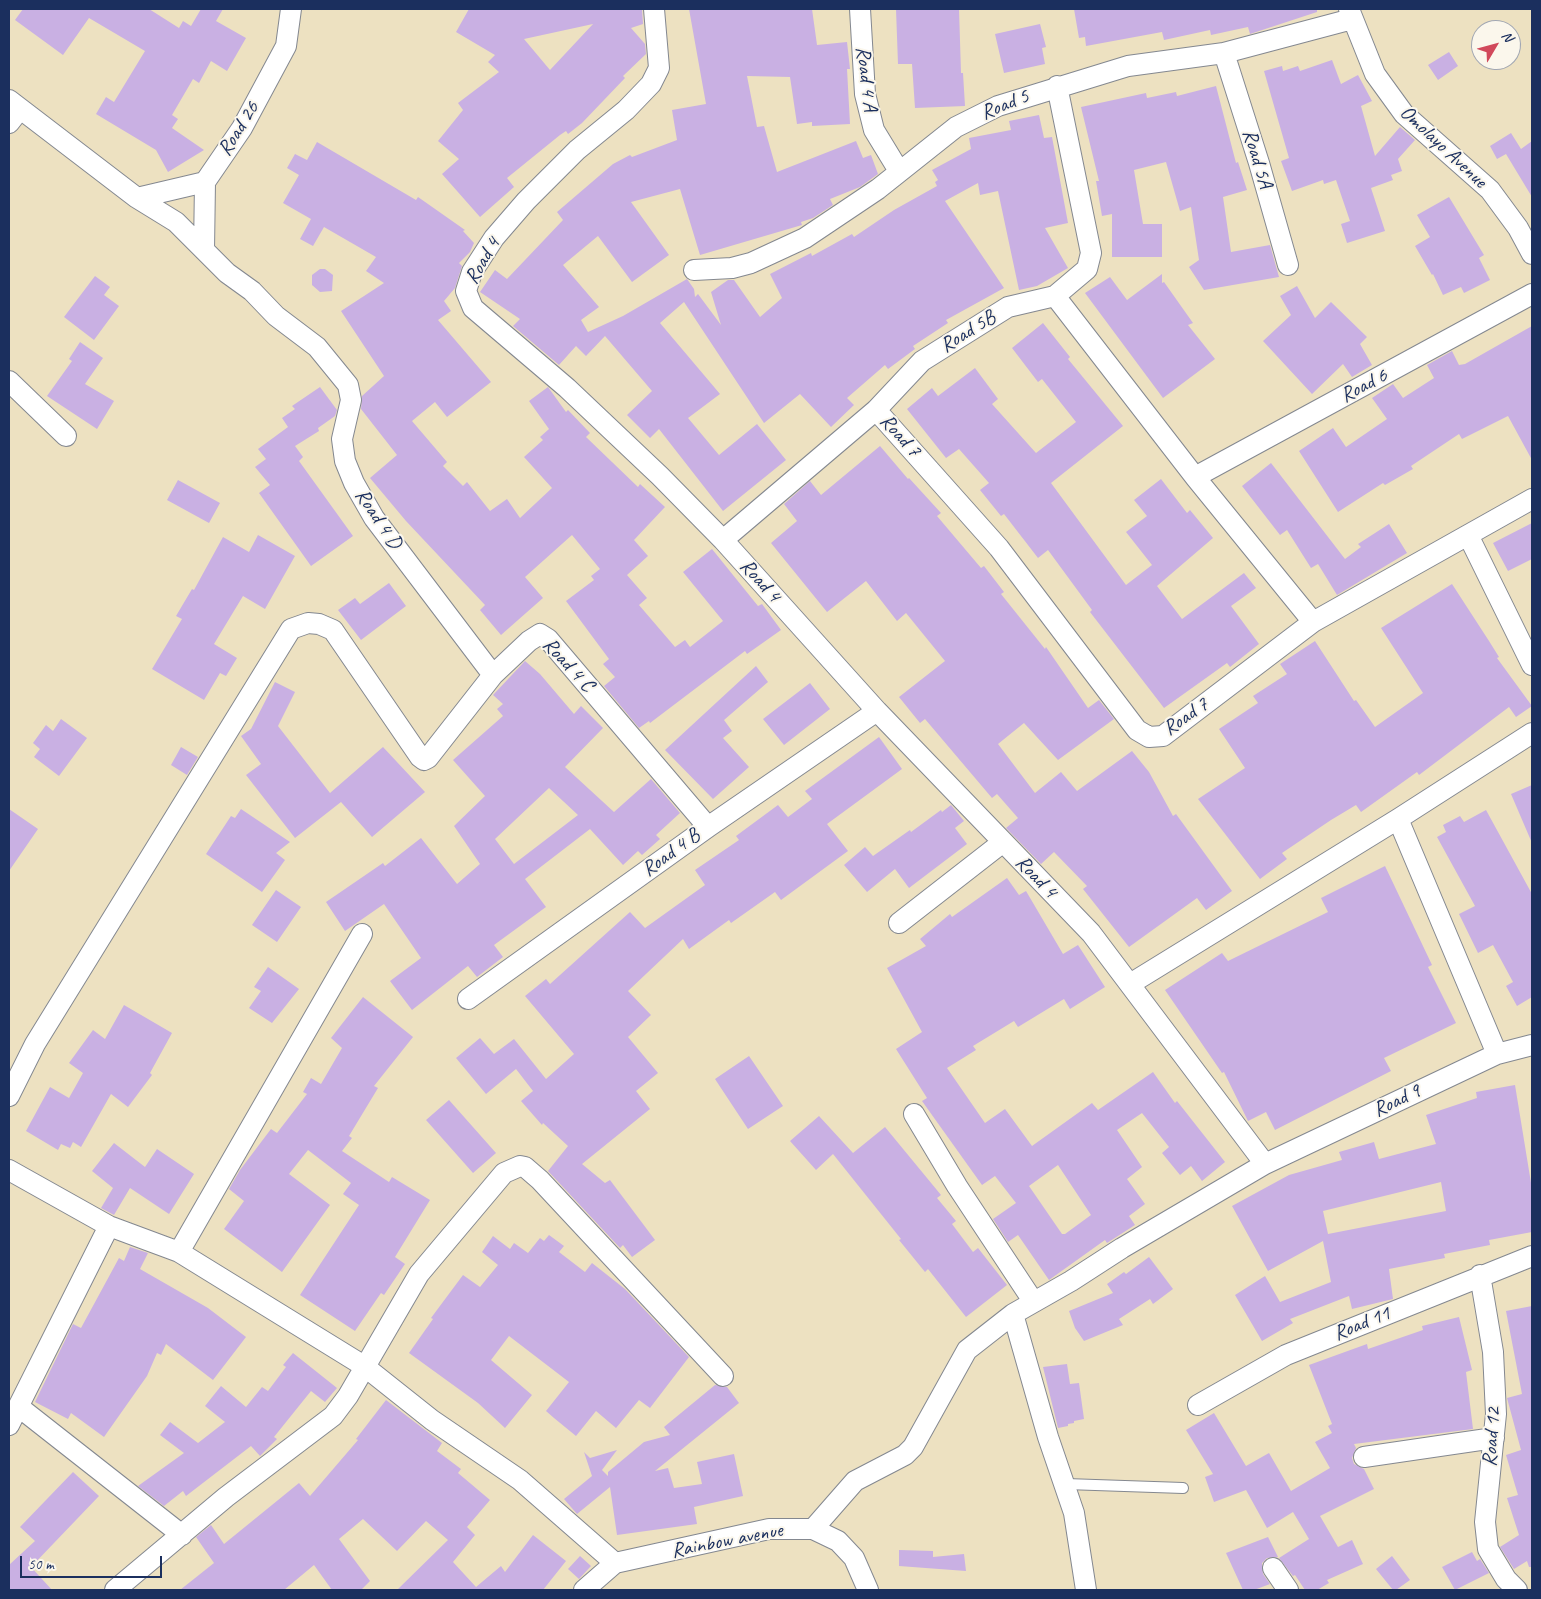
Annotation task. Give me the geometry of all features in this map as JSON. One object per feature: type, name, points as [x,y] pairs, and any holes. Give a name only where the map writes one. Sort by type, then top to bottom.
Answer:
[{"type":"street","name":"Road 26","points":[[205,182],[242,128],[286,46],[292,9]]},
{"type":"street","name":"Road 4","points":[[654,9],[659,68],[651,84],[626,110],[576,150],[526,201],[494,238],[472,272],[466,291],[473,308],[603,420],[722,540],[877,711],[1091,933],[1211,1096],[1265,1164]]},
{"type":"street","name":"Road 4 A","points":[[860,9],[865,94],[874,130],[899,171]]},
{"type":"street","name":"Road 5","points":[[694,270],[732,268],[751,263],[805,238],[878,189],[956,127],[998,106],[1057,86],[1128,66],[1224,53],[1351,14]]},
{"type":"street","name":"Omolayo Avenue","points":[[1351,14],[1375,74],[1404,114],[1490,190],[1518,228],[1532,254]]},
{"type":"street","name":"Road 5A","points":[[1224,53],[1260,164],[1288,265]]},
{"type":"street","name":"Road 5B","points":[[722,540],[876,410],[922,360],[1008,308],[1056,296],[1086,269],[1092,253],[1057,86]]},
{"type":"street","name":"Road 4 D","points":[[12,111],[137,198],[176,222],[227,273],[252,291],[276,316],[317,346],[348,385],[351,400],[342,439],[345,460],[354,483],[374,518],[493,675]]},
{"type":"street","points":[[137,198],[205,182],[204,250]]},
{"type":"street","name":"Road 6","points":[[1195,477],[1532,294]]},
{"type":"street","points":[[1056,296],[1195,477],[1313,622]]},
{"type":"street","points":[[9,381],[66,436]]},
{"type":"street","name":"Road 7","points":[[876,410],[999,548],[1137,730],[1149,737],[1163,736],[1313,622],[1532,499]]},
{"type":"street","points":[[1468,535],[1532,665]]},
{"type":"street","name":"Road 4 C","points":[[9,1096],[35,1044],[292,629],[308,623],[319,624],[333,630],[420,757],[424,760],[428,758],[493,675],[529,641],[540,634],[548,639],[708,827]]},
{"type":"street","name":"Road 4 B","points":[[468,999],[708,827],[877,711]]},
{"type":"street","points":[[1130,984],[1398,819],[1532,733]]},
{"type":"street","points":[[1398,819],[1496,1054]]},
{"type":"street","points":[[899,923],[1003,842]]},
{"type":"street","points":[[179,1252],[362,934]]},
{"type":"street","name":"Road 9","points":[[813,1529],[856,1481],[905,1455],[913,1447],[968,1350],[1033,1301],[1071,1282],[1122,1248],[1265,1164],[1496,1054],[1532,1045]]},
{"type":"street","points":[[914,1114],[957,1186],[1033,1301]]},
{"type":"street","points":[[115,1590],[226,1497],[333,1416],[348,1396],[419,1274],[504,1173],[520,1166],[526,1167],[540,1180],[723,1376]]},
{"type":"street","points":[[9,1170],[109,1226],[179,1252],[364,1366],[432,1420],[520,1480],[615,1563],[584,1590]]},
{"type":"street","points":[[9,1425],[109,1226]]},
{"type":"street","name":"Road 11","points":[[1198,1405],[1286,1355],[1480,1275],[1532,1256]]},
{"type":"street","name":"Road 12","points":[[1480,1275],[1493,1352],[1496,1414],[1485,1522],[1488,1549],[1506,1579],[1517,1590]]},
{"type":"street","points":[[1014,1314],[1048,1437],[1066,1484],[1074,1513],[1086,1590]]},
{"type":"street","points":[[19,1407],[182,1535]]},
{"type":"street","points":[[1364,1458],[1494,1438]]},
{"type":"street","name":"Rainbow avenue","points":[[615,1563],[769,1529],[813,1529],[838,1541],[854,1558],[868,1590]]},
{"type":"street","points":[[1273,1568],[1288,1590]]},
{"type":"lane","points":[[1066,1484],[1183,1488]]},
{"type":"building","points":[[23,9],[149,9],[179,28],[183,21],[191,26],[201,9],[223,9],[216,21],[246,38],[227,71],[211,61],[199,83],[193,79],[172,115],[178,119],[172,128],[204,150],[168,172],[156,150],[96,114],[106,97],[114,102],[145,51],[89,18],[63,55],[15,20]]},
{"type":"building","points":[[469,9],[642,9],[643,24],[631,28],[645,44],[646,54],[623,76],[625,78],[582,123],[568,134],[566,131],[560,135],[507,178],[514,187],[480,217],[442,174],[459,159],[438,141],[463,110],[458,103],[499,72],[488,62],[495,55],[456,32]],"holes":[[[593,24],[550,70],[524,39]]]},
{"type":"building","points":[[689,9],[812,9],[817,45],[847,42],[850,69],[847,69],[850,124],[812,126],[812,122],[797,124],[790,77],[747,76],[757,127],[764,126],[777,172],[856,141],[863,158],[871,155],[878,174],[860,187],[830,199],[833,205],[813,218],[801,222],[802,225],[700,255],[680,189],[631,202],[669,255],[632,282],[598,236],[563,265],[599,307],[581,320],[588,332],[623,316],[687,279],[694,289],[695,297],[698,294],[721,325],[711,292],[728,280],[734,280],[760,317],[782,298],[770,274],[811,253],[812,256],[852,234],[854,237],[894,210],[937,186],[935,182],[938,180],[932,170],[971,149],[969,138],[1011,130],[1009,121],[1039,115],[1044,138],[1052,137],[1068,223],[1045,228],[1068,268],[1037,286],[1019,290],[998,191],[980,195],[978,183],[945,201],[1004,288],[946,320],[948,323],[913,346],[915,349],[888,369],[885,365],[847,398],[854,405],[831,427],[800,394],[764,423],[684,302],[660,323],[720,394],[688,418],[719,455],[757,424],[786,460],[723,511],[659,429],[650,438],[627,415],[652,391],[605,336],[586,356],[576,346],[559,365],[513,326],[520,319],[480,292],[495,270],[507,279],[563,220],[557,212],[613,164],[630,155],[632,157],[677,140],[672,110],[706,104]]},
{"type":"building","points":[[896,9],[959,9],[961,73],[963,73],[965,106],[915,108],[912,64],[898,64]]},
{"type":"building","points":[[1074,9],[1317,9],[1317,12],[1250,34],[1248,27],[1211,35],[1210,30],[1164,40],[1162,32],[1086,46],[1085,37],[1079,38]]},
{"type":"building","points":[[1040,24],[1046,47],[1042,48],[1045,64],[1004,73],[995,34]]},
{"type":"building","points":[[1449,52],[1458,66],[1438,80],[1428,65]]},
{"type":"building","points":[[1332,60],[1341,84],[1358,75],[1372,101],[1361,106],[1375,156],[1400,127],[1415,140],[1398,159],[1402,171],[1391,175],[1393,180],[1371,188],[1385,231],[1347,243],[1341,224],[1350,221],[1336,180],[1324,184],[1323,180],[1292,191],[1281,161],[1289,158],[1264,71],[1282,66],[1283,71],[1298,66],[1300,71]]},
{"type":"building","points":[[1216,86],[1236,163],[1238,162],[1247,190],[1223,197],[1231,252],[1270,245],[1279,277],[1204,290],[1189,267],[1199,260],[1191,207],[1180,211],[1166,162],[1134,170],[1143,224],[1162,224],[1162,257],[1112,257],[1112,214],[1102,216],[1096,181],[1099,181],[1081,107],[1146,93],[1147,98],[1176,92],[1177,96]]},
{"type":"building","points":[[1511,133],[1521,149],[1532,141],[1532,197],[1506,154],[1497,159],[1490,146]]},
{"type":"building","points":[[317,142],[416,200],[418,197],[465,230],[463,231],[474,243],[470,252],[459,263],[462,266],[455,288],[444,301],[451,311],[438,320],[491,382],[447,417],[435,402],[412,421],[447,462],[443,466],[463,486],[467,482],[490,511],[507,499],[520,518],[552,488],[524,457],[543,440],[540,437],[549,429],[529,401],[548,387],[566,412],[568,410],[590,433],[586,437],[638,487],[640,484],[665,507],[634,540],[648,556],[627,575],[647,598],[639,605],[675,647],[685,640],[690,647],[723,621],[683,572],[712,549],[758,606],[762,604],[781,630],[747,654],[745,651],[650,723],[649,721],[639,728],[604,686],[615,677],[603,664],[609,659],[566,601],[594,580],[591,576],[600,569],[572,535],[525,577],[543,598],[501,635],[480,610],[485,605],[406,521],[370,478],[397,455],[361,409],[362,396],[384,376],[341,311],[384,283],[366,271],[376,257],[324,227],[313,246],[300,239],[311,219],[283,203],[299,175],[287,168],[295,154],[307,160]]},
{"type":"building","points":[[1449,197],[1484,255],[1479,258],[1490,280],[1464,293],[1461,287],[1443,295],[1433,274],[1415,246],[1430,237],[1417,215]]},
{"type":"building","points":[[320,269],[325,269],[333,275],[332,291],[320,292],[312,285],[312,275]]},
{"type":"building","points":[[1162,274],[1162,283],[1164,282],[1193,323],[1188,325],[1215,359],[1163,398],[1085,293],[1110,277],[1127,300]]},
{"type":"building","points":[[95,276],[110,287],[104,295],[119,306],[94,340],[64,317]]},
{"type":"building","points":[[1297,286],[1315,318],[1331,302],[1367,337],[1360,344],[1372,365],[1352,377],[1343,364],[1312,394],[1263,341],[1291,315],[1280,296]]},
{"type":"building","points":[[1043,323],[1070,357],[1068,359],[1123,426],[1051,483],[1126,585],[1152,565],[1126,532],[1147,516],[1134,500],[1161,479],[1187,513],[1190,510],[1213,538],[1157,586],[1182,619],[1244,573],[1256,588],[1231,606],[1259,644],[1230,667],[1227,663],[1164,708],[1090,612],[1092,610],[1048,550],[1038,558],[1004,514],[1001,516],[980,490],[989,483],[959,449],[946,458],[907,409],[932,388],[938,396],[975,368],[998,399],[992,404],[1036,453],[1076,422],[1042,379],[1038,382],[1012,348]]},
{"type":"building","points":[[1532,326],[1532,460],[1508,416],[1462,439],[1459,434],[1411,466],[1413,469],[1385,485],[1383,483],[1338,512],[1299,451],[1333,428],[1346,447],[1387,419],[1372,398],[1393,384],[1403,398],[1434,378],[1427,365],[1452,351],[1459,365],[1465,364]]},
{"type":"building","points":[[80,342],[103,358],[85,384],[114,401],[97,429],[47,396],[72,361],[69,359]]},
{"type":"building","points":[[320,387],[337,410],[335,416],[318,428],[319,431],[295,446],[303,457],[299,461],[353,536],[311,566],[259,493],[270,485],[255,467],[266,459],[258,449],[288,427],[282,418],[295,409],[292,406]]},
{"type":"building","points":[[880,446],[908,479],[941,513],[937,516],[981,568],[984,566],[1004,592],[1001,594],[1045,649],[1046,647],[1088,708],[1099,700],[1114,719],[1058,760],[1024,723],[998,744],[1035,793],[1061,772],[1077,791],[1132,751],[1149,772],[1173,816],[1176,814],[1232,891],[1206,910],[1197,898],[1129,947],[1083,889],[1087,886],[1054,852],[1041,864],[1006,828],[1018,818],[997,794],[992,798],[925,719],[920,723],[899,697],[945,661],[906,613],[897,621],[866,581],[827,612],[771,543],[797,521],[784,504],[810,481],[821,495]]},
{"type":"building","points":[[1271,463],[1345,559],[1361,547],[1358,544],[1389,524],[1407,553],[1337,595],[1318,564],[1311,568],[1287,530],[1280,535],[1242,486]]},
{"type":"building","points":[[178,480],[220,503],[209,523],[167,500]]},
{"type":"building","points":[[1532,523],[1532,559],[1508,571],[1493,543]]},
{"type":"building","points":[[258,535],[295,556],[265,609],[243,596],[214,644],[237,658],[226,676],[220,673],[204,700],[152,669],[182,619],[176,616],[192,589],[194,590],[223,537],[249,552]]},
{"type":"building","points":[[389,583],[406,606],[361,640],[338,610],[355,598],[360,604]]},
{"type":"building","points":[[1452,584],[1499,657],[1497,658],[1532,706],[1516,717],[1509,707],[1419,775],[1417,772],[1361,812],[1356,805],[1331,820],[1282,853],[1287,859],[1260,879],[1198,799],[1245,768],[1219,729],[1258,703],[1253,696],[1287,674],[1280,664],[1315,641],[1354,701],[1356,700],[1375,727],[1423,693],[1381,628]]},
{"type":"building","points":[[525,661],[540,674],[574,714],[581,706],[603,728],[565,767],[614,812],[651,779],[680,813],[656,835],[660,839],[642,855],[638,851],[623,865],[590,829],[525,879],[546,907],[494,945],[503,957],[477,977],[468,966],[412,1010],[390,981],[421,958],[384,904],[345,931],[326,902],[383,863],[385,866],[421,838],[457,884],[480,864],[454,826],[485,796],[453,760],[503,716],[497,709],[503,704],[493,695]],"holes":[[[549,788],[578,815],[514,864],[495,839]]]},
{"type":"building","points":[[756,666],[768,682],[724,720],[732,731],[723,738],[749,767],[713,799],[665,750]]},
{"type":"building","points":[[275,682],[295,692],[278,726],[330,793],[383,747],[425,792],[372,837],[341,802],[295,838],[246,775],[261,764],[241,736],[251,729]]},
{"type":"building","points":[[810,683],[830,709],[784,745],[763,719]]},
{"type":"building","points":[[61,719],[87,738],[59,776],[34,757],[40,749],[33,743],[46,725],[53,731]]},
{"type":"building","points":[[879,737],[902,769],[827,824],[848,851],[781,900],[775,892],[731,923],[729,920],[689,949],[683,939],[628,991],[651,1015],[628,1037],[658,1073],[636,1091],[650,1109],[582,1164],[605,1183],[610,1180],[655,1240],[632,1257],[623,1245],[620,1248],[548,1171],[568,1146],[543,1123],[542,1125],[521,1101],[533,1091],[516,1069],[486,1094],[456,1058],[480,1038],[494,1054],[514,1039],[546,1079],[574,1054],[525,996],[546,979],[550,984],[630,912],[645,928],[705,885],[695,870],[739,840],[736,836],[778,805],[788,817],[812,799],[805,791]]},
{"type":"building","points":[[181,747],[198,757],[187,775],[171,765]]},
{"type":"building","points":[[1532,785],[1532,843],[1511,794]]},
{"type":"building","points":[[951,805],[964,821],[955,828],[967,844],[909,888],[895,869],[867,892],[844,865],[865,847],[873,856],[910,830],[911,832]]},
{"type":"building","points":[[9,809],[38,829],[9,871]]},
{"type":"building","points":[[241,809],[290,842],[276,853],[285,860],[262,892],[206,854],[231,816],[235,818]]},
{"type":"building","points":[[1486,810],[1532,894],[1532,997],[1517,1006],[1506,986],[1513,982],[1493,945],[1478,953],[1459,914],[1475,906],[1437,837],[1446,832],[1443,825],[1460,816],[1464,822]]},
{"type":"building","points":[[1385,866],[1432,965],[1428,967],[1456,1023],[1384,1058],[1391,1071],[1275,1130],[1266,1112],[1248,1121],[1224,1072],[1222,1073],[1165,990],[1222,953],[1228,961],[1328,912],[1321,898]]},
{"type":"building","points":[[1007,878],[1019,895],[1026,891],[1063,954],[1078,945],[1105,987],[1070,1009],[1064,999],[1018,1027],[1014,1021],[973,1046],[976,1050],[947,1068],[985,1123],[1005,1109],[1032,1146],[1092,1103],[1098,1110],[1153,1072],[1175,1103],[1177,1101],[1225,1162],[1202,1181],[1191,1166],[1180,1175],[1162,1153],[1169,1147],[1142,1113],[1117,1130],[1142,1167],[1127,1179],[1145,1204],[1129,1216],[1135,1225],[1107,1243],[1105,1240],[1049,1280],[1018,1235],[1008,1242],[993,1219],[1016,1203],[995,1176],[982,1185],[922,1101],[927,1098],[896,1049],[922,1032],[887,968],[926,946],[920,939],[950,914],[952,917]],"holes":[[[1058,1165],[1091,1215],[1065,1234],[1062,1234],[1029,1186]]]},
{"type":"building","points":[[276,890],[301,907],[277,942],[252,925]]},
{"type":"building","points":[[268,967],[299,989],[272,1023],[249,1008],[261,991],[254,987]]},
{"type":"building","points":[[363,997],[413,1037],[374,1086],[378,1088],[349,1136],[352,1138],[342,1151],[389,1182],[392,1177],[430,1200],[395,1257],[405,1264],[384,1295],[381,1293],[355,1331],[300,1295],[359,1205],[343,1194],[351,1183],[308,1150],[289,1174],[330,1205],[282,1272],[224,1229],[244,1201],[229,1189],[240,1170],[271,1129],[277,1133],[307,1094],[303,1092],[311,1078],[321,1084],[342,1048],[331,1038]]},
{"type":"building","points":[[124,1005],[172,1033],[150,1073],[152,1075],[128,1107],[111,1094],[81,1147],[73,1142],[70,1148],[61,1144],[58,1150],[26,1131],[50,1087],[69,1098],[83,1073],[69,1063],[93,1030],[105,1039]]},
{"type":"building","points":[[749,1056],[783,1106],[748,1129],[715,1079]]},
{"type":"building","points":[[1515,1085],[1532,1189],[1532,1232],[1489,1240],[1490,1245],[1444,1254],[1445,1258],[1389,1269],[1393,1299],[1352,1309],[1349,1296],[1290,1319],[1293,1323],[1262,1341],[1235,1295],[1265,1276],[1280,1302],[1331,1282],[1323,1241],[1268,1271],[1232,1206],[1289,1175],[1342,1160],[1339,1152],[1374,1142],[1379,1159],[1436,1144],[1426,1115],[1477,1098],[1476,1092]],"holes":[[[1441,1182],[1446,1211],[1328,1234],[1323,1211]]]},
{"type":"building","points":[[449,1100],[496,1153],[473,1173],[426,1120]]},
{"type":"building","points":[[819,1116],[853,1153],[885,1127],[941,1195],[937,1198],[956,1221],[952,1224],[973,1252],[978,1248],[1007,1285],[966,1317],[928,1269],[925,1272],[833,1154],[816,1170],[790,1141]]},
{"type":"building","points":[[114,1143],[145,1167],[157,1149],[194,1174],[169,1214],[130,1188],[114,1215],[101,1208],[113,1188],[92,1171]]},
{"type":"building","points":[[549,1235],[564,1246],[559,1252],[585,1272],[592,1263],[625,1289],[689,1357],[650,1408],[639,1400],[616,1428],[596,1411],[576,1436],[554,1418],[546,1411],[569,1382],[509,1336],[491,1360],[532,1395],[505,1428],[478,1403],[409,1353],[433,1319],[431,1318],[463,1275],[480,1287],[498,1265],[482,1252],[493,1236],[510,1249],[514,1243],[528,1253],[540,1238],[544,1241]]},
{"type":"building","points":[[130,1247],[148,1253],[140,1269],[208,1308],[246,1337],[213,1380],[166,1344],[161,1355],[157,1353],[147,1376],[104,1437],[71,1413],[68,1419],[35,1402],[73,1324],[81,1328],[119,1258],[124,1261]]},
{"type":"building","points":[[1149,1257],[1173,1289],[1153,1304],[1150,1299],[1119,1319],[1123,1325],[1084,1341],[1075,1328],[1069,1311],[1113,1293],[1107,1284],[1124,1272],[1126,1274]]},
{"type":"building","points":[[1532,1306],[1532,1567],[1529,1567],[1527,1561],[1514,1569],[1500,1547],[1519,1535],[1507,1498],[1518,1495],[1506,1455],[1521,1450],[1507,1398],[1522,1394],[1506,1311]]},
{"type":"building","points":[[1459,1317],[1472,1370],[1466,1372],[1473,1429],[1354,1444],[1356,1448],[1352,1458],[1354,1464],[1364,1469],[1374,1489],[1320,1516],[1338,1547],[1352,1540],[1363,1564],[1327,1580],[1329,1583],[1317,1590],[1305,1590],[1295,1575],[1293,1576],[1279,1558],[1309,1539],[1293,1512],[1267,1528],[1246,1490],[1214,1502],[1205,1477],[1213,1474],[1186,1430],[1214,1413],[1246,1466],[1269,1453],[1291,1491],[1330,1468],[1315,1442],[1332,1433],[1328,1426],[1332,1424],[1309,1365],[1367,1344],[1368,1349],[1423,1330],[1422,1326]]},
{"type":"building","points":[[293,1353],[337,1388],[325,1402],[311,1391],[274,1437],[277,1439],[260,1456],[251,1446],[186,1496],[183,1491],[164,1506],[138,1486],[184,1453],[160,1435],[170,1422],[198,1443],[225,1422],[205,1406],[221,1386],[246,1407],[262,1387],[268,1391],[286,1367],[283,1365]]},
{"type":"building","points":[[1067,1364],[1070,1384],[1079,1383],[1084,1419],[1058,1428],[1043,1367]]},
{"type":"building","points":[[715,1385],[727,1387],[739,1403],[655,1471],[668,1468],[674,1488],[702,1484],[697,1462],[734,1454],[743,1496],[694,1507],[697,1524],[617,1535],[610,1487],[577,1514],[564,1499],[592,1476],[584,1452],[590,1458],[617,1450],[602,1470],[608,1476],[608,1472],[644,1442],[670,1435],[664,1427]]},
{"type":"building","points":[[386,1400],[442,1443],[437,1451],[461,1469],[458,1473],[490,1500],[467,1527],[475,1535],[453,1562],[476,1587],[501,1566],[505,1572],[533,1535],[566,1561],[543,1590],[397,1590],[448,1540],[426,1521],[397,1551],[363,1519],[339,1539],[370,1581],[361,1590],[332,1590],[314,1565],[284,1590],[180,1590],[214,1563],[196,1537],[211,1525],[224,1544],[299,1483],[310,1496],[358,1440],[356,1439]]},
{"type":"building","points":[[73,1472],[99,1496],[31,1567],[52,1590],[9,1590],[9,1565],[35,1541],[20,1527]]},
{"type":"building","points":[[1268,1537],[1278,1557],[1267,1558],[1262,1563],[1263,1574],[1270,1584],[1254,1590],[1243,1590],[1226,1553]]},
{"type":"building","points":[[899,1550],[933,1551],[933,1557],[964,1554],[966,1571],[899,1566]]},
{"type":"building","points":[[1472,1552],[1477,1561],[1480,1559],[1489,1573],[1455,1590],[1442,1567]]},
{"type":"building","points":[[580,1556],[591,1566],[579,1579],[568,1569]]},
{"type":"building","points":[[1392,1556],[1410,1580],[1396,1590],[1393,1590],[1376,1569]]}]
